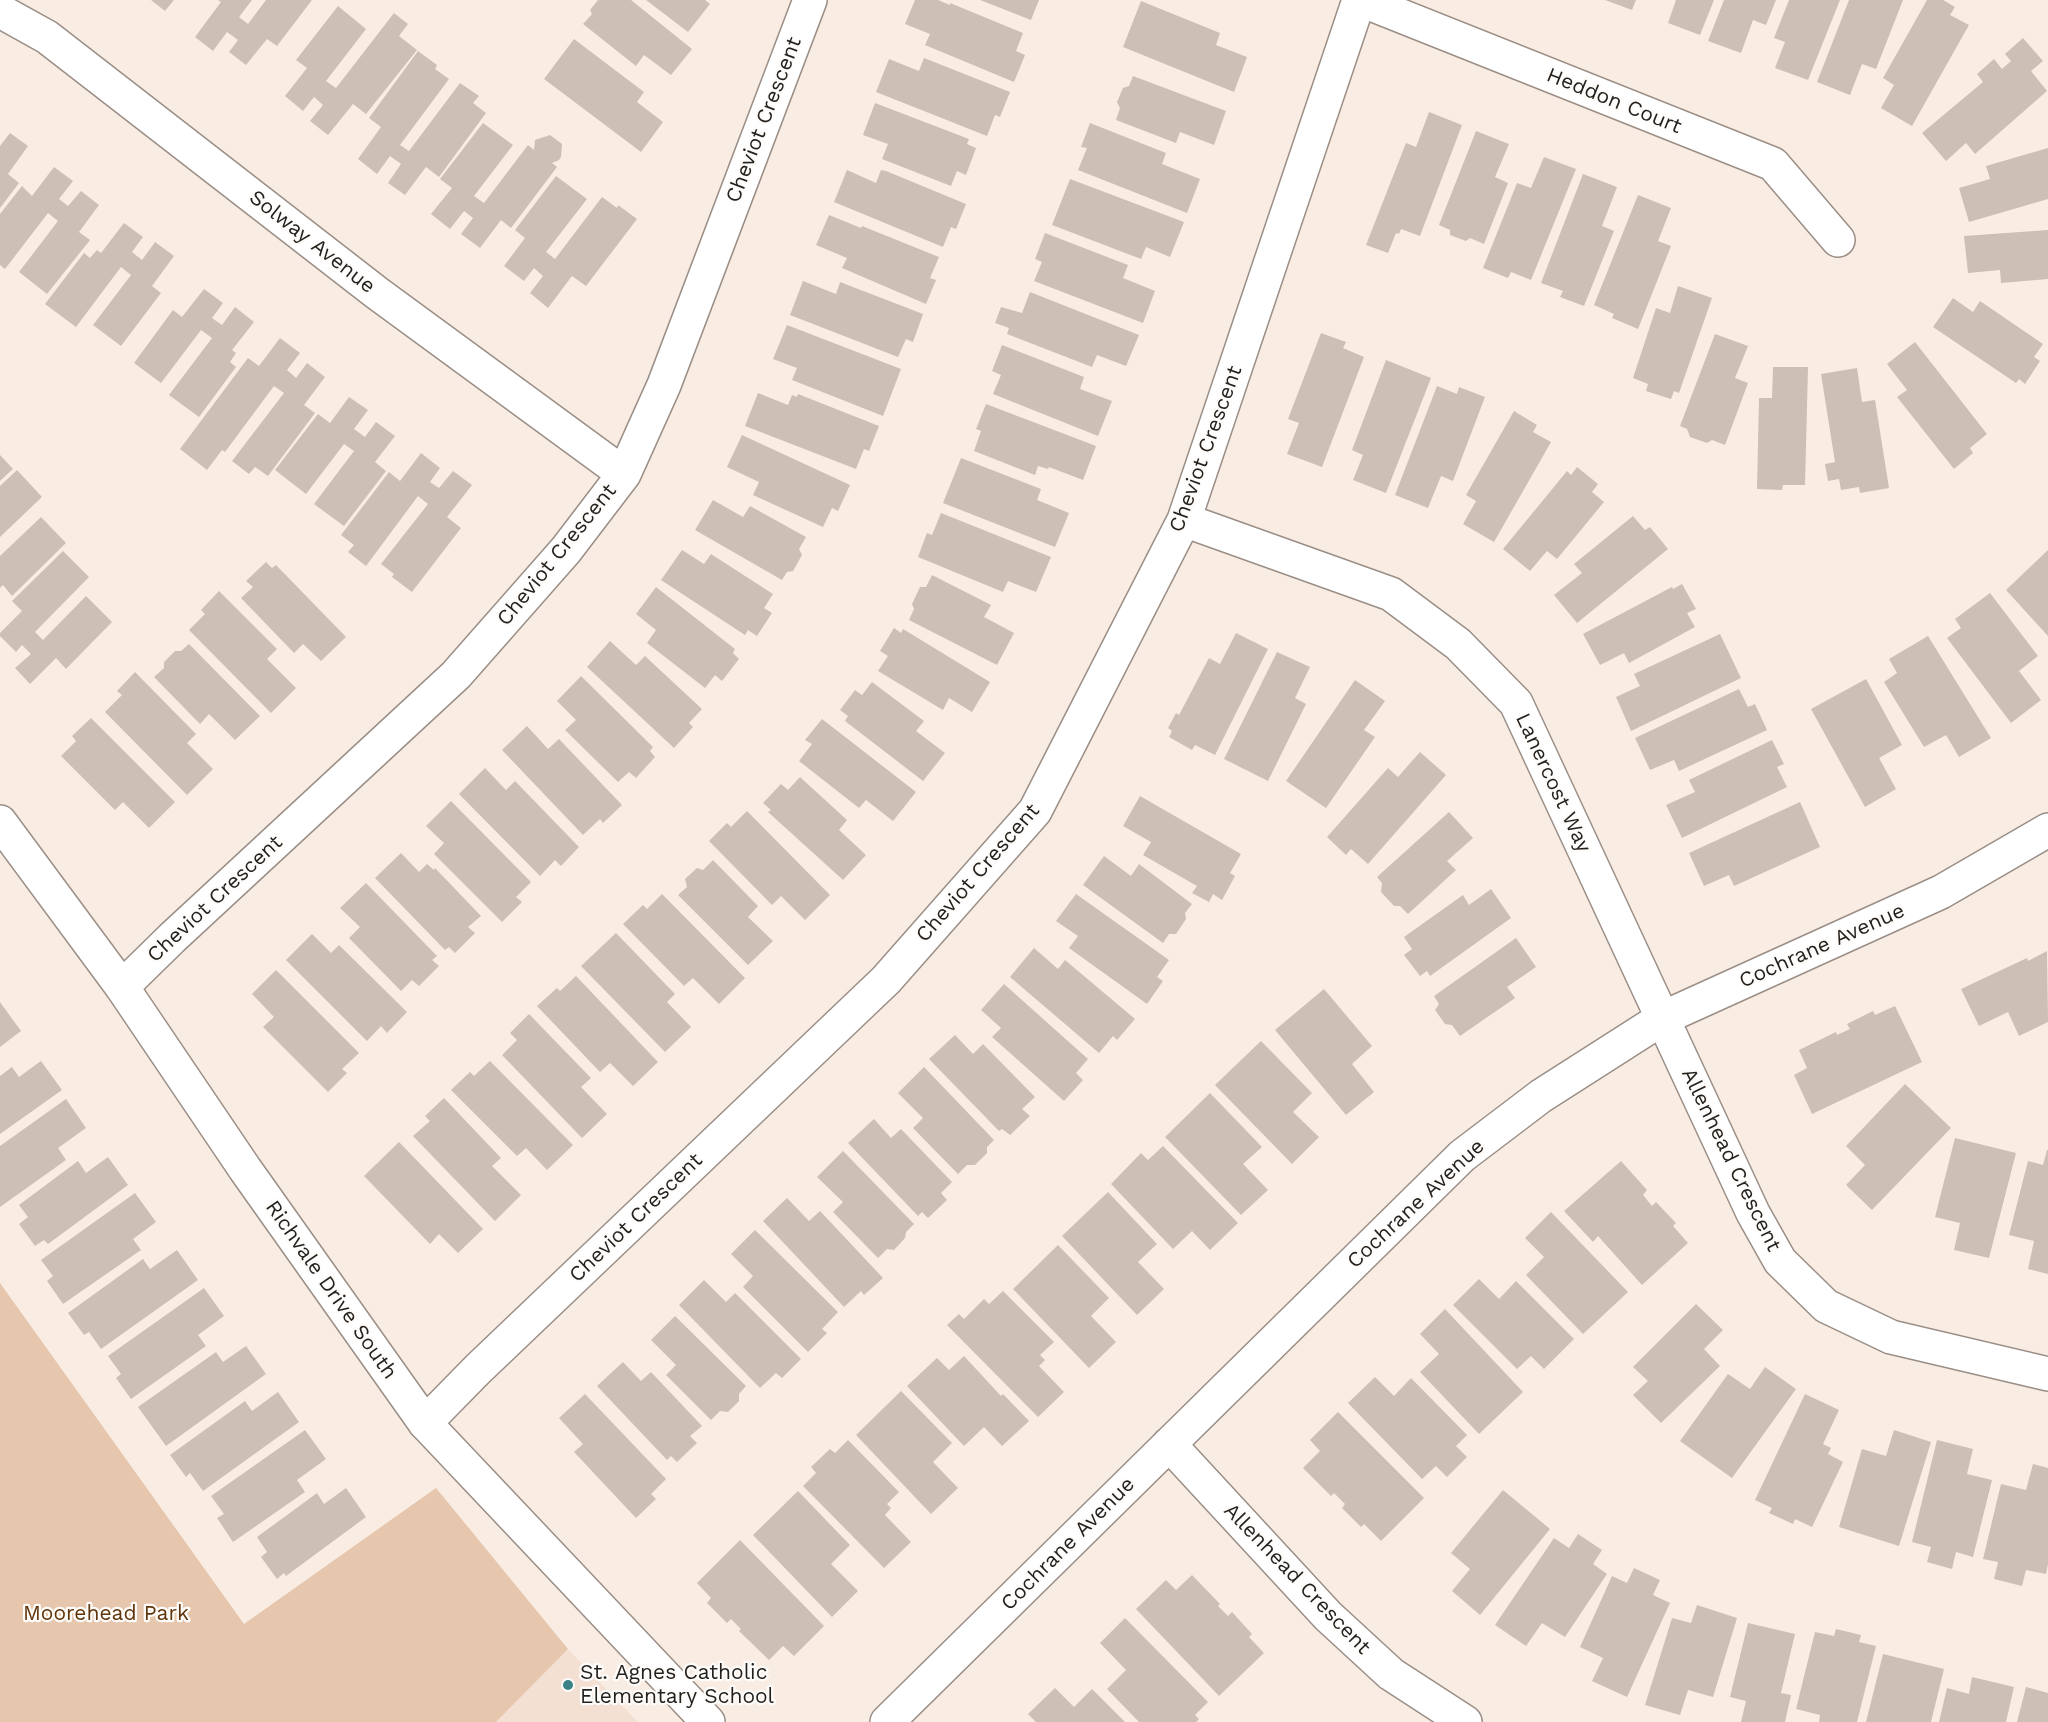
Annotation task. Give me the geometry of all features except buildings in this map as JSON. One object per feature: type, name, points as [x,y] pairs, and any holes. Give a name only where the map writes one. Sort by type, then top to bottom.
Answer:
[{"type":"street","name":"Cheviot Crescent","points":[[122,987],[456,675],[566,550],[624,474],[664,385],[810,0]]},
{"type":"street","name":"Cheviot Crescent","points":[[425,1423],[886,980],[1035,811],[1184,520],[1360,0]]},
{"type":"street","name":"Heddon Court","points":[[1360,0],[1773,164],[1838,240]]},
{"type":"street","name":"Solway Avenue","points":[[0,11],[47,37],[378,293],[624,474]]},
{"type":"street","name":"Lanercost Way","points":[[1184,520],[1391,594],[1458,644],[1516,704],[1663,1017]]},
{"type":"street","name":"Richvale Drive South","points":[[0,822],[122,987],[245,1169],[425,1423],[708,1722]]},
{"type":"street","name":"Cochrane Avenue","points":[[887,1722],[1462,1156],[1541,1096],[1663,1017],[1941,892],[2048,830]]},
{"type":"street","name":"Allenhead Crescent","points":[[1663,1017],[1759,1222],[1780,1261],[1826,1306],[1891,1336],[2048,1374]]},
{"type":"street","name":"Allenhead Crescent","points":[[1169,1444],[1328,1616],[1391,1674],[1465,1722]]},
{"type":"shaded area","name":"St. Agnes Catholic Elementary School","points":[[568,1649],[638,1722],[496,1722]]},
{"type":"green space","name":"Moorehead Park","points":[[0,1283],[244,1624],[436,1488],[568,1649],[496,1722],[0,1722]]},
{"type":"place","name":"St. Agnes Catholic Elementary School","points":[[568,1685]]}]
